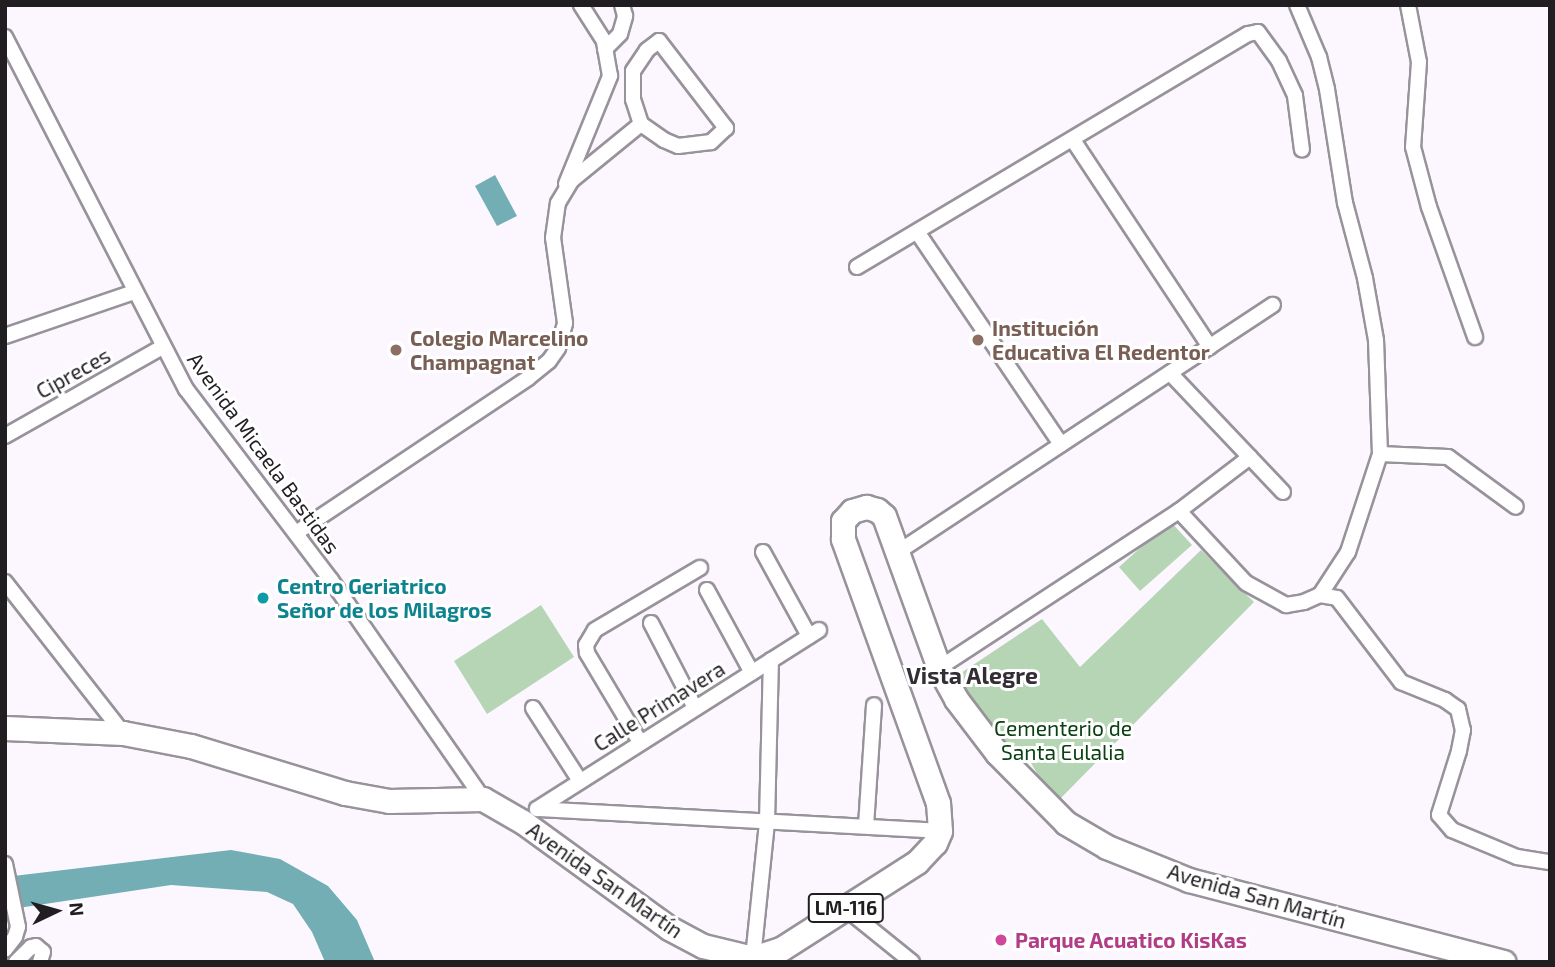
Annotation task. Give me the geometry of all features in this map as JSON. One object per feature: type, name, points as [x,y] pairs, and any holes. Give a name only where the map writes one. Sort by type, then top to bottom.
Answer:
[{"type":"main road","name":"Avenida San Martín","points":[[940,831],[938,803],[843,539],[844,522],[852,511],[866,507],[877,509],[884,516],[939,668],[969,719],[1022,779],[1066,823],[1107,847],[1189,880],[1503,962]]},
{"type":"main road","points":[[5,728],[123,733],[191,746],[345,793],[389,801],[483,799]]},
{"type":"main road","name":"Avenida San Martín","points":[[483,799],[530,816],[668,928],[703,946],[753,958]]},
{"type":"main road","name":"LM-116","points":[[753,958],[781,949],[917,862],[935,843],[940,831]]},
{"type":"street","points":[[296,533],[528,378],[549,361],[558,348],[565,323],[553,238],[558,203],[610,76],[604,41],[581,5]]},
{"type":"street","points":[[605,49],[620,34],[625,16],[622,5]]},
{"type":"street","points":[[1297,5],[1319,57],[1327,89],[1345,203],[1365,278],[1376,340],[1380,454],[1348,552],[1320,596]]},
{"type":"street","points":[[1408,5],[1419,62],[1413,147],[1429,207],[1475,337]]},
{"type":"street","points":[[857,267],[1248,34],[1258,32],[1279,61],[1295,96],[1302,150]]},
{"type":"street","name":"Avenida Micaela Bastidas","points":[[5,37],[162,347],[186,389],[331,580],[483,799]]},
{"type":"street","points":[[659,41],[726,128],[711,142],[689,147],[664,141],[641,124],[634,99],[633,71],[647,50],[659,41]]},
{"type":"street","points":[[565,189],[641,124]]},
{"type":"street","points":[[1073,140],[1210,347]]},
{"type":"street","points":[[918,233],[1060,444]]},
{"type":"street","points":[[5,336],[134,292]]},
{"type":"street","points":[[898,552],[1273,304]]},
{"type":"street","name":"Cipreces","points":[[5,436],[162,347]]},
{"type":"street","points":[[1170,373],[1283,492]]},
{"type":"street","points":[[1380,454],[1448,457],[1516,507]]},
{"type":"street","points":[[939,668],[1178,511],[1250,457]]},
{"type":"street","points":[[1178,511],[1246,583],[1269,598],[1286,605],[1320,596],[1337,598],[1352,614],[1401,682],[1446,699],[1458,709],[1463,730],[1439,815],[1452,830],[1517,857],[1550,862]]},
{"type":"street","name":"Calle Primavera","points":[[530,816],[640,742],[814,633],[763,552]]},
{"type":"street","points":[[640,742],[589,656],[586,645],[595,630],[700,568]]},
{"type":"street","points":[[5,582],[123,733]]},
{"type":"street","points":[[708,590],[752,673]]},
{"type":"street","points":[[652,623],[695,708]]},
{"type":"street","points":[[753,958],[767,822],[771,660]]},
{"type":"street","points":[[866,827],[874,705]]},
{"type":"street","points":[[533,708],[580,781]]},
{"type":"street","points":[[530,816],[767,822],[940,831]]},
{"type":"street","points":[[5,950],[15,937],[17,919],[7,869]]},
{"type":"street","points":[[845,908],[912,962]]},
{"type":"street","points":[[16,962],[31,947],[36,946],[43,952],[40,962]]},
{"type":"green space","points":[[1170,521],[1192,545],[1140,591],[1119,567]]},
{"type":"green space","name":"Cementerio de Santa Eulalia","points":[[1201,550],[1254,602],[1059,800],[1042,782],[1031,763],[1016,758],[1001,742],[955,677],[1042,619],[1080,667]]},
{"type":"green space","points":[[541,605],[574,657],[487,714],[454,661]]},
{"type":"water","points":[[495,175],[517,216],[497,226],[475,186]]},
{"type":"water","points":[[231,850],[280,859],[328,886],[357,920],[375,962],[325,962],[312,932],[293,904],[267,892],[171,885],[5,910],[5,877]]},
{"type":"place","name":"Institución Educativa El Redentor","points":[[978,340]]},
{"type":"place","name":"Colegio Marcelino Champagnat","points":[[396,350]]},
{"type":"place","name":"Centro Geriatrico Señor de los Milagros","points":[[263,598]]},
{"type":"place","name":"Parque Acuatico KisKas","points":[[1001,940]]},
{"type":"district","name":"Vista Alegre","points":[[972,675]]}]
